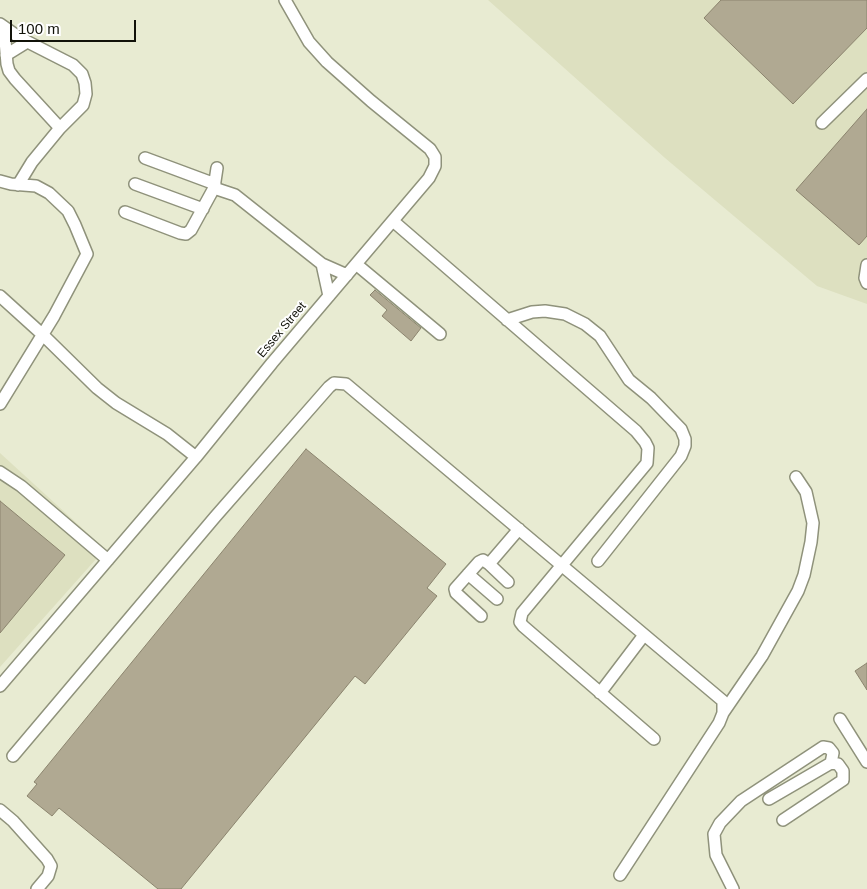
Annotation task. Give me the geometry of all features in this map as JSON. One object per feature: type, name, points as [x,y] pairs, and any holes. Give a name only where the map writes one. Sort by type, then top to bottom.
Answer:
[{"type":"street","name":"Essex Street","points":[[0,686],[196,457],[433,172],[436,161],[433,153],[327,62],[305,35],[285,0]]},
{"type":"street","points":[[0,191],[15,184],[60,128],[82,105],[86,94],[82,74],[73,65],[27,42],[2,26]]},
{"type":"street","points":[[2,26],[9,71],[14,79],[60,128]]},
{"type":"street","points":[[6,55],[27,42]]},
{"type":"street","points":[[822,123],[867,79]]},
{"type":"street","points":[[145,158],[236,195],[322,264],[347,275]]},
{"type":"street","points":[[125,212],[180,234],[186,234],[191,230],[215,186],[217,168]]},
{"type":"street","points":[[0,404],[43,335],[87,254],[76,225],[68,212],[45,189],[15,184]]},
{"type":"street","points":[[135,184],[203,209]]},
{"type":"street","points":[[393,221],[636,431],[648,448],[647,463],[561,564],[522,613],[520,622],[654,738]]},
{"type":"street","points":[[322,264],[329,296]]},
{"type":"street","points":[[356,264],[440,334]]},
{"type":"street","points":[[867,265],[865,278],[867,282]]},
{"type":"street","points":[[0,296],[106,395],[167,434],[196,457]]},
{"type":"street","points":[[507,320],[532,312],[545,311],[565,314],[585,324],[600,336],[629,380],[651,398],[682,429],[685,446],[681,456],[598,561]]},
{"type":"street","points":[[13,756],[214,517],[334,383],[349,386],[723,701],[723,713]]},
{"type":"street","points":[[0,472],[21,486],[108,560]]},
{"type":"street","points":[[620,875],[719,723],[723,713],[762,656],[798,591],[804,575],[813,523],[806,492],[796,476]]},
{"type":"street","points":[[489,564],[519,529]]},
{"type":"street","points":[[481,616],[456,593],[455,589],[481,560],[489,564],[508,582]]},
{"type":"street","points":[[468,574],[497,598]]},
{"type":"street","points":[[600,692],[644,635]]},
{"type":"street","points":[[840,719],[867,762]]},
{"type":"street","points":[[733,889],[716,854],[714,834],[720,823],[741,800],[823,747],[829,748],[832,753],[831,763]]},
{"type":"street","points":[[769,799],[831,763],[838,764],[844,771],[843,780],[783,820]]},
{"type":"street","points":[[0,810],[13,821],[51,866],[48,876],[37,889]]},
{"type":"shaded area","points":[[488,0],[867,0],[867,304],[817,286],[665,158]]},
{"type":"shaded area","points":[[0,453],[105,549],[0,667]]},
{"type":"building","points":[[721,0],[867,0],[867,28],[793,104],[704,18]]},
{"type":"building","points":[[867,109],[867,236],[859,245],[796,190]]},
{"type":"building","points":[[375,290],[421,328],[411,341],[382,316],[387,310],[370,295]]},
{"type":"building","points":[[306,449],[446,564],[427,588],[437,596],[365,684],[355,676],[181,889],[158,889],[59,808],[52,816],[27,796],[37,784],[34,782]]},
{"type":"building","points":[[0,501],[65,555],[0,633]]},
{"type":"building","points":[[867,663],[867,690],[855,671]]}]
